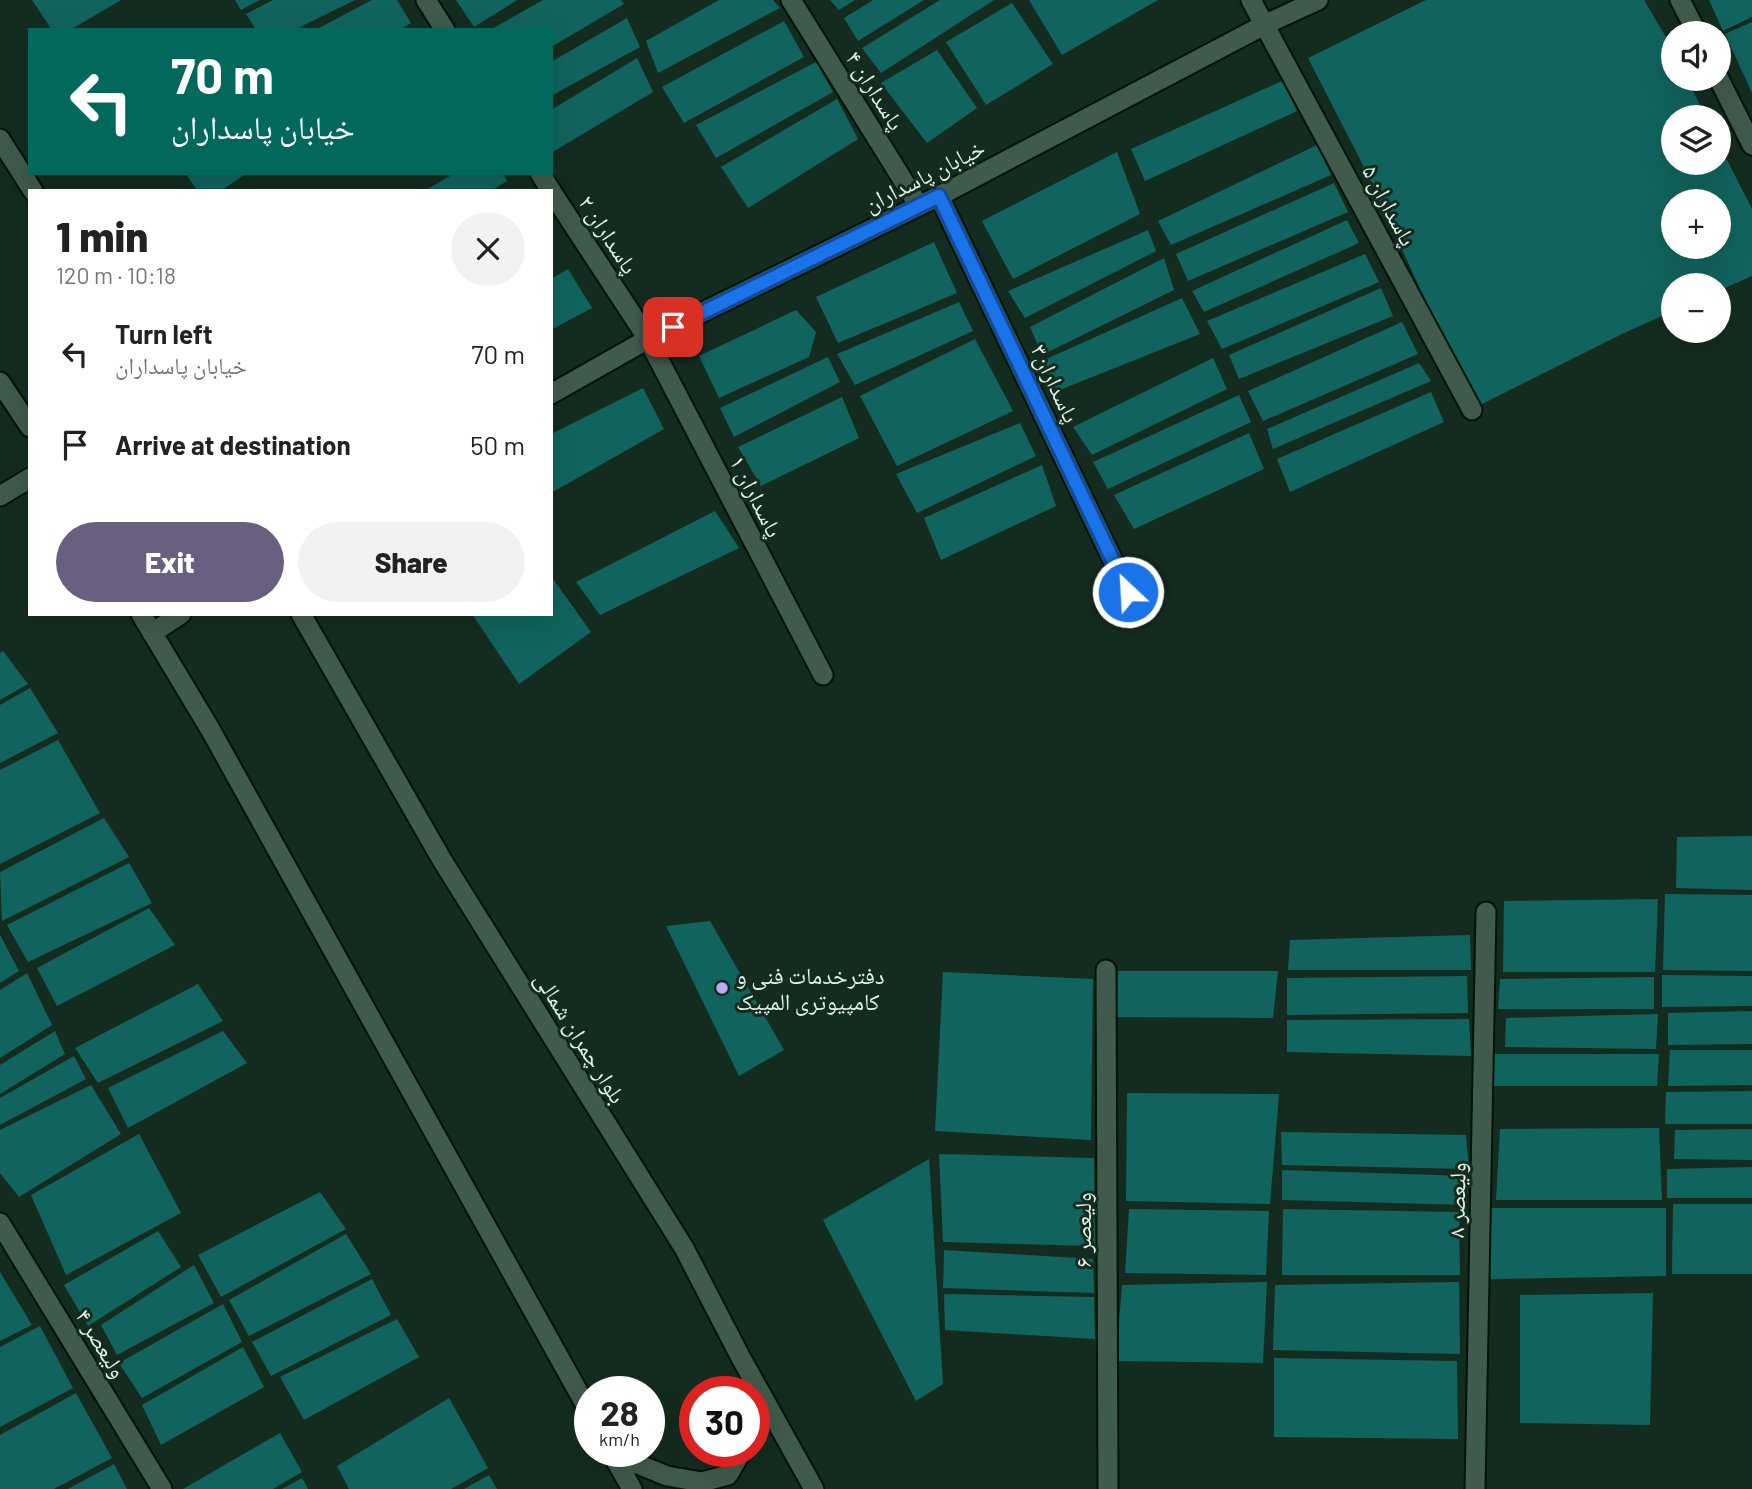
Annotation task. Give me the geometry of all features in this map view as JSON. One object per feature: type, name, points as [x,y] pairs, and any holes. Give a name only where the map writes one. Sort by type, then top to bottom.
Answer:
[{"type":"street","points":[[426,0],[444,28]]},
{"type":"street","name":"پاسداران ۴","points":[[791,0],[919,206]]},
{"type":"street","name":"پاسداران ۵","points":[[1251,0],[1472,410]]},
{"type":"street","name":"خیابان پاسداران","points":[[553,393],[648,339],[939,196],[1266,24],[1318,0]]},
{"type":"street","points":[[1681,0],[1691,21]]},
{"type":"street","points":[[1725,91],[1752,145]]},
{"type":"street","points":[[0,139],[32,189]]},
{"type":"street","name":"پاسداران ۲","points":[[553,194],[648,339]]},
{"type":"street","name":"پاسداران۳","points":[[939,196],[1128,592]]},
{"type":"street","name":"پاسداران ۱","points":[[648,339],[823,675]]},
{"type":"street","points":[[0,382],[28,424]]},
{"type":"street","points":[[0,496],[28,479]]},
{"type":"street","points":[[142,616],[210,729],[574,1384]]},
{"type":"street","points":[[152,634],[178,616]]},
{"type":"street","name":"بلوار چمران شمالی","points":[[302,616],[442,860],[684,1248],[814,1489]]},
{"type":"street","name":"ولیعصر ۸","points":[[1475,1489],[1486,912]]},
{"type":"street","name":"ولیعصر ۶","points":[[1106,970],[1108,1489]]},
{"type":"street","name":"ولیعصر ۴","points":[[0,1223],[162,1489]]},
{"type":"street","points":[[741,1358],[743,1376]]},
{"type":"street","points":[[620,1467],[632,1489]]},
{"type":"street","points":[[646,1467],[667,1476],[702,1482],[728,1475],[733,1467]]},
{"type":"building","points":[[32,0],[121,0],[73,28],[51,28]]},
{"type":"building","points":[[235,0],[260,0],[241,10]]},
{"type":"building","points":[[273,0],[355,0],[298,28],[255,28],[246,14]]},
{"type":"building","points":[[372,0],[397,0],[411,23],[403,28],[319,28]]},
{"type":"building","points":[[456,0],[517,0],[474,27]]},
{"type":"building","points":[[543,0],[621,0],[624,4],[553,46],[553,28],[494,28]]},
{"type":"building","points":[[719,0],[773,0],[780,8],[658,73],[646,41]]},
{"type":"building","points":[[830,0],[855,0],[839,10]]},
{"type":"building","points":[[873,0],[924,0],[858,41],[844,18]]},
{"type":"building","points":[[940,0],[994,0],[881,73],[862,48]]},
{"type":"building","points":[[1029,0],[1158,0],[1062,55]]},
{"type":"building","points":[[1426,0],[1644,0],[1661,29],[1661,91],[1693,91],[1700,105],[1661,105],[1661,175],[1731,175],[1731,168],[1752,209],[1752,276],[1731,285],[1731,273],[1661,273],[1661,316],[1478,406],[1462,369],[1428,306],[1366,171],[1308,58]]},
{"type":"building","points":[[1709,0],[1752,0],[1752,17],[1731,27],[1731,21],[1718,21]]},
{"type":"building","points":[[1012,3],[1053,64],[986,105],[946,42]]},
{"type":"building","points":[[627,18],[640,47],[553,95],[553,61]]},
{"type":"building","points":[[784,21],[804,57],[684,123],[662,87]]},
{"type":"building","points":[[1752,22],[1752,93],[1731,47],[1731,31]]},
{"type":"building","points":[[937,50],[977,108],[927,143],[881,83]]},
{"type":"building","points":[[637,58],[653,92],[553,152],[553,109]]},
{"type":"building","points":[[816,62],[833,92],[716,158],[696,125]]},
{"type":"building","points":[[1282,81],[1297,111],[1145,181],[1131,149]]},
{"type":"building","points":[[837,99],[858,139],[748,208],[721,167]]},
{"type":"building","points":[[1317,145],[1331,175],[1171,245],[1158,221]]},
{"type":"building","points":[[1117,152],[1140,214],[1013,279],[982,221]]},
{"type":"building","points":[[186,175],[244,175],[224,189],[197,189]]},
{"type":"building","points":[[452,175],[504,175],[507,181],[494,189],[427,189]]},
{"type":"building","points":[[1334,183],[1348,212],[1188,281],[1176,254]]},
{"type":"building","points":[[1347,220],[1359,243],[1204,312],[1192,291]]},
{"type":"building","points":[[1148,230],[1156,251],[1025,318],[1008,291]]},
{"type":"building","points":[[934,242],[957,293],[838,343],[816,297]]},
{"type":"building","points":[[1365,254],[1379,282],[1222,349],[1207,321]]},
{"type":"building","points":[[1164,258],[1174,290],[1042,355],[1030,327]]},
{"type":"building","points":[[568,269],[592,308],[553,329],[553,278]]},
{"type":"building","points":[[1381,288],[1393,316],[1239,379],[1229,355]]},
{"type":"building","points":[[1182,298],[1200,334],[1057,391],[1042,361]]},
{"type":"building","points":[[959,302],[973,331],[855,385],[837,354]]},
{"type":"building","points":[[796,310],[816,332],[809,357],[719,398],[699,356]]},
{"type":"building","points":[[1402,322],[1418,354],[1263,421],[1248,391]]},
{"type":"building","points":[[975,339],[1013,411],[897,466],[860,396]]},
{"type":"building","points":[[828,357],[840,382],[734,437],[720,408]]},
{"type":"building","points":[[1213,358],[1227,389],[1092,455],[1073,427]]},
{"type":"building","points":[[1419,363],[1431,381],[1273,449],[1267,429]]},
{"type":"building","points":[[643,388],[664,429],[553,492],[553,433]]},
{"type":"building","points":[[1431,392],[1444,422],[1290,492],[1277,459]]},
{"type":"building","points":[[1239,395],[1251,422],[1108,489],[1093,462]]},
{"type":"building","points":[[842,397],[859,438],[761,486],[738,447]]},
{"type":"building","points":[[1020,423],[1036,456],[917,513],[896,474]]},
{"type":"building","points":[[1249,433],[1264,469],[1134,529],[1114,495]]},
{"type":"building","points":[[1042,465],[1056,506],[941,560],[924,518]]},
{"type":"building","points":[[715,511],[739,548],[600,615],[576,582]]},
{"type":"building","points":[[553,579],[591,632],[519,684],[473,616],[553,616]]},
{"type":"building","points":[[3,651],[28,684],[0,700],[0,653]]},
{"type":"building","points":[[30,688],[58,733],[0,763],[0,705]]},
{"type":"building","points":[[58,740],[100,813],[0,864],[0,770]]},
{"type":"building","points":[[104,818],[129,857],[2,921],[0,872]]},
{"type":"building","points":[[1752,836],[1752,890],[1676,888],[1677,837]]},
{"type":"building","points":[[129,863],[152,903],[28,962],[7,925]]},
{"type":"building","points":[[1665,894],[1752,895],[1752,971],[1663,970]]},
{"type":"building","points":[[1658,899],[1655,972],[1503,972],[1504,901]]},
{"type":"building","points":[[149,908],[175,945],[57,1006],[37,968]]},
{"type":"building","name":"دفترخدمات فنی و کامپیوتری المپیک","points":[[710,921],[784,1050],[739,1076],[666,926]]},
{"type":"building","points":[[0,935],[19,971],[0,983]]},
{"type":"building","points":[[1470,935],[1471,970],[1288,970],[1290,940]]},
{"type":"building","points":[[1118,971],[1278,971],[1273,1018],[1116,1017]]},
{"type":"building","points":[[943,972],[1093,979],[1091,1140],[935,1131]]},
{"type":"building","points":[[27,973],[52,1025],[0,1058],[0,990]]},
{"type":"building","points":[[1662,975],[1752,976],[1752,1006],[1662,1007]]},
{"type":"building","points":[[1467,976],[1468,1013],[1287,1015],[1287,978]]},
{"type":"building","points":[[1654,977],[1654,1009],[1498,1009],[1500,979]]},
{"type":"building","points":[[198,984],[223,1021],[98,1083],[75,1048]]},
{"type":"building","points":[[1752,1011],[1752,1044],[1668,1045],[1668,1013]]},
{"type":"building","points":[[1658,1014],[1656,1049],[1505,1047],[1506,1018]]},
{"type":"building","points":[[1469,1019],[1471,1056],[1287,1052],[1287,1020]]},
{"type":"building","points":[[55,1031],[65,1054],[0,1094],[0,1065]]},
{"type":"building","points":[[223,1031],[247,1063],[128,1128],[108,1088]]},
{"type":"building","points":[[1670,1050],[1752,1050],[1752,1085],[1668,1086]]},
{"type":"building","points":[[1491,1054],[1659,1054],[1657,1086],[1489,1086]]},
{"type":"building","points":[[74,1056],[86,1079],[0,1125],[0,1098]]},
{"type":"building","points":[[91,1085],[121,1134],[19,1197],[0,1173],[0,1130]]},
{"type":"building","points":[[1752,1091],[1752,1124],[1665,1124],[1666,1092]]},
{"type":"building","points":[[1127,1093],[1279,1094],[1270,1204],[1126,1201]]},
{"type":"building","points":[[1659,1128],[1662,1200],[1496,1200],[1500,1129]]},
{"type":"building","points":[[1752,1129],[1752,1160],[1674,1159],[1675,1130]]},
{"type":"building","points":[[1281,1132],[1466,1135],[1469,1169],[1282,1165]]},
{"type":"building","points":[[139,1134],[181,1213],[66,1275],[31,1195]]},
{"type":"building","points":[[939,1154],[1094,1158],[1095,1246],[943,1242]]},
{"type":"building","points":[[929,1159],[943,1384],[916,1401],[823,1220]]},
{"type":"building","points":[[1752,1167],[1752,1198],[1667,1198],[1667,1169]]},
{"type":"building","points":[[1282,1170],[1468,1176],[1467,1205],[1282,1200]]},
{"type":"building","points":[[320,1192],[346,1229],[221,1297],[198,1255]]},
{"type":"building","points":[[1673,1204],[1752,1204],[1752,1274],[1672,1274]]},
{"type":"building","points":[[1488,1208],[1666,1208],[1666,1276],[1490,1279]]},
{"type":"building","points":[[1129,1209],[1269,1211],[1266,1275],[1125,1273]]},
{"type":"building","points":[[1283,1209],[1459,1212],[1460,1275],[1282,1275]]},
{"type":"building","points":[[158,1231],[181,1267],[88,1326],[64,1285]]},
{"type":"building","points":[[346,1234],[371,1274],[249,1336],[229,1300]]},
{"type":"building","points":[[944,1250],[1093,1259],[1094,1293],[943,1288]]},
{"type":"building","points":[[194,1265],[214,1303],[117,1355],[101,1325]]},
{"type":"building","points":[[0,1272],[32,1325],[0,1341]]},
{"type":"building","points":[[372,1279],[391,1315],[271,1376],[252,1342]]},
{"type":"building","points":[[1267,1282],[1263,1363],[1116,1361],[1122,1285]]},
{"type":"building","points":[[1459,1282],[1460,1354],[1273,1350],[1275,1285]]},
{"type":"building","points":[[1653,1293],[1650,1425],[1520,1423],[1520,1295]]},
{"type":"building","points":[[944,1294],[1094,1297],[1095,1339],[945,1330]]},
{"type":"building","points":[[223,1304],[242,1342],[142,1398],[119,1363]]},
{"type":"building","points":[[397,1319],[419,1357],[304,1420],[280,1377]]},
{"type":"building","points":[[40,1326],[73,1388],[0,1427],[0,1347]]},
{"type":"building","points":[[243,1347],[264,1387],[161,1445],[142,1405]]},
{"type":"building","points":[[1274,1358],[1457,1361],[1458,1439],[1274,1437]]},
{"type":"building","points":[[76,1393],[112,1458],[54,1489],[0,1489],[0,1435]]},
{"type":"building","points":[[449,1398],[488,1468],[451,1489],[349,1489],[337,1466]]},
{"type":"building","points":[[280,1433],[302,1472],[273,1489],[183,1489]]},
{"type":"building","points":[[114,1464],[127,1489],[68,1489]]},
{"type":"building","points":[[489,1475],[497,1489],[464,1489]]},
{"type":"building","points":[[302,1478],[308,1489],[282,1489]]},
{"type":"place","name":"دفترخدمات فنی و کامپیوتری المپیک","points":[[722,988]]},
{"type":"route","points":[[673,327],[939,196],[1128,592]]}]
